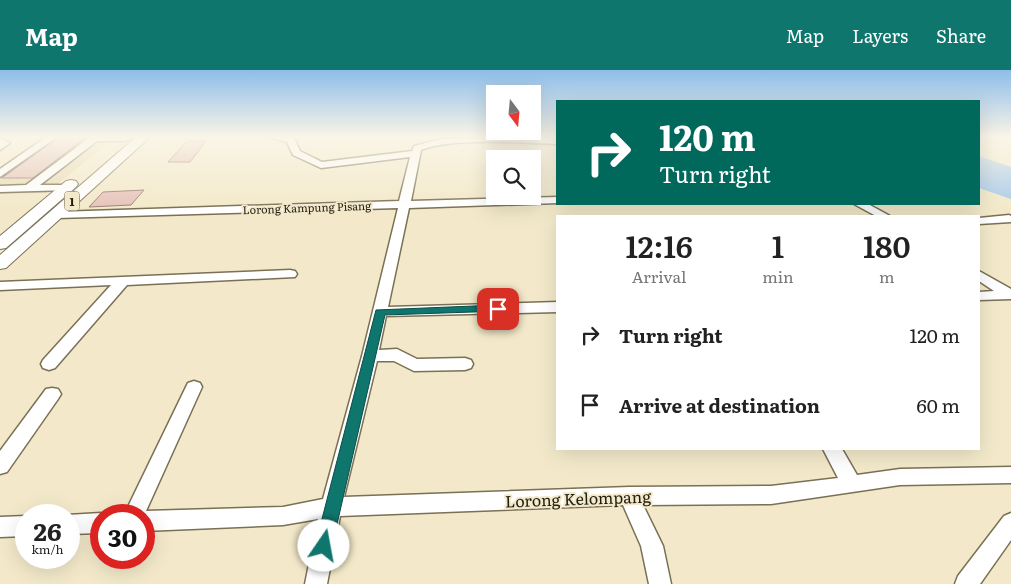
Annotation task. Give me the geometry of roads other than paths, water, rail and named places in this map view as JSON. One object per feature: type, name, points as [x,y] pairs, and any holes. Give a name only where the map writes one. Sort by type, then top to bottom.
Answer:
[{"type":"main road","name":"1","points":[[0,244],[99,161]]},
{"type":"main road","name":"1","points":[[0,264],[117,161]]},
{"type":"street","points":[[0,174],[19,161]]},
{"type":"street","points":[[28,189],[65,161]]},
{"type":"street","points":[[312,161],[322,165],[353,161]]},
{"type":"street","points":[[316,584],[332,507],[370,356],[413,161]]},
{"type":"street","points":[[0,189],[67,188]]},
{"type":"street","name":"Lorong Kampung Pisang","points":[[57,215],[556,200]]},
{"type":"street","points":[[862,205],[882,215]]},
{"type":"street","points":[[980,221],[1009,220]]},
{"type":"street","points":[[3,289],[290,274]]},
{"type":"street","points":[[980,276],[1010,295]]},
{"type":"street","points":[[49,364],[122,282]]},
{"type":"street","points":[[980,296],[1010,295]]},
{"type":"street","points":[[380,312],[556,307]]},
{"type":"street","points":[[370,356],[397,355],[414,365],[465,364]]},
{"type":"street","points":[[139,504],[194,387]]},
{"type":"street","points":[[0,466],[52,394]]},
{"type":"street","points":[[833,450],[851,483]]},
{"type":"street","name":"Lorong Kelompang","points":[[155,521],[283,516],[332,507],[629,496],[778,494],[900,477],[1011,475]]},
{"type":"street","points":[[629,496],[652,546],[660,584]]},
{"type":"street","points":[[966,584],[1011,523]]},
{"type":"street","points":[[0,527],[15,526]]},
{"type":"water","points":[[980,161],[994,161],[1011,167],[1011,199],[980,188]]}]
